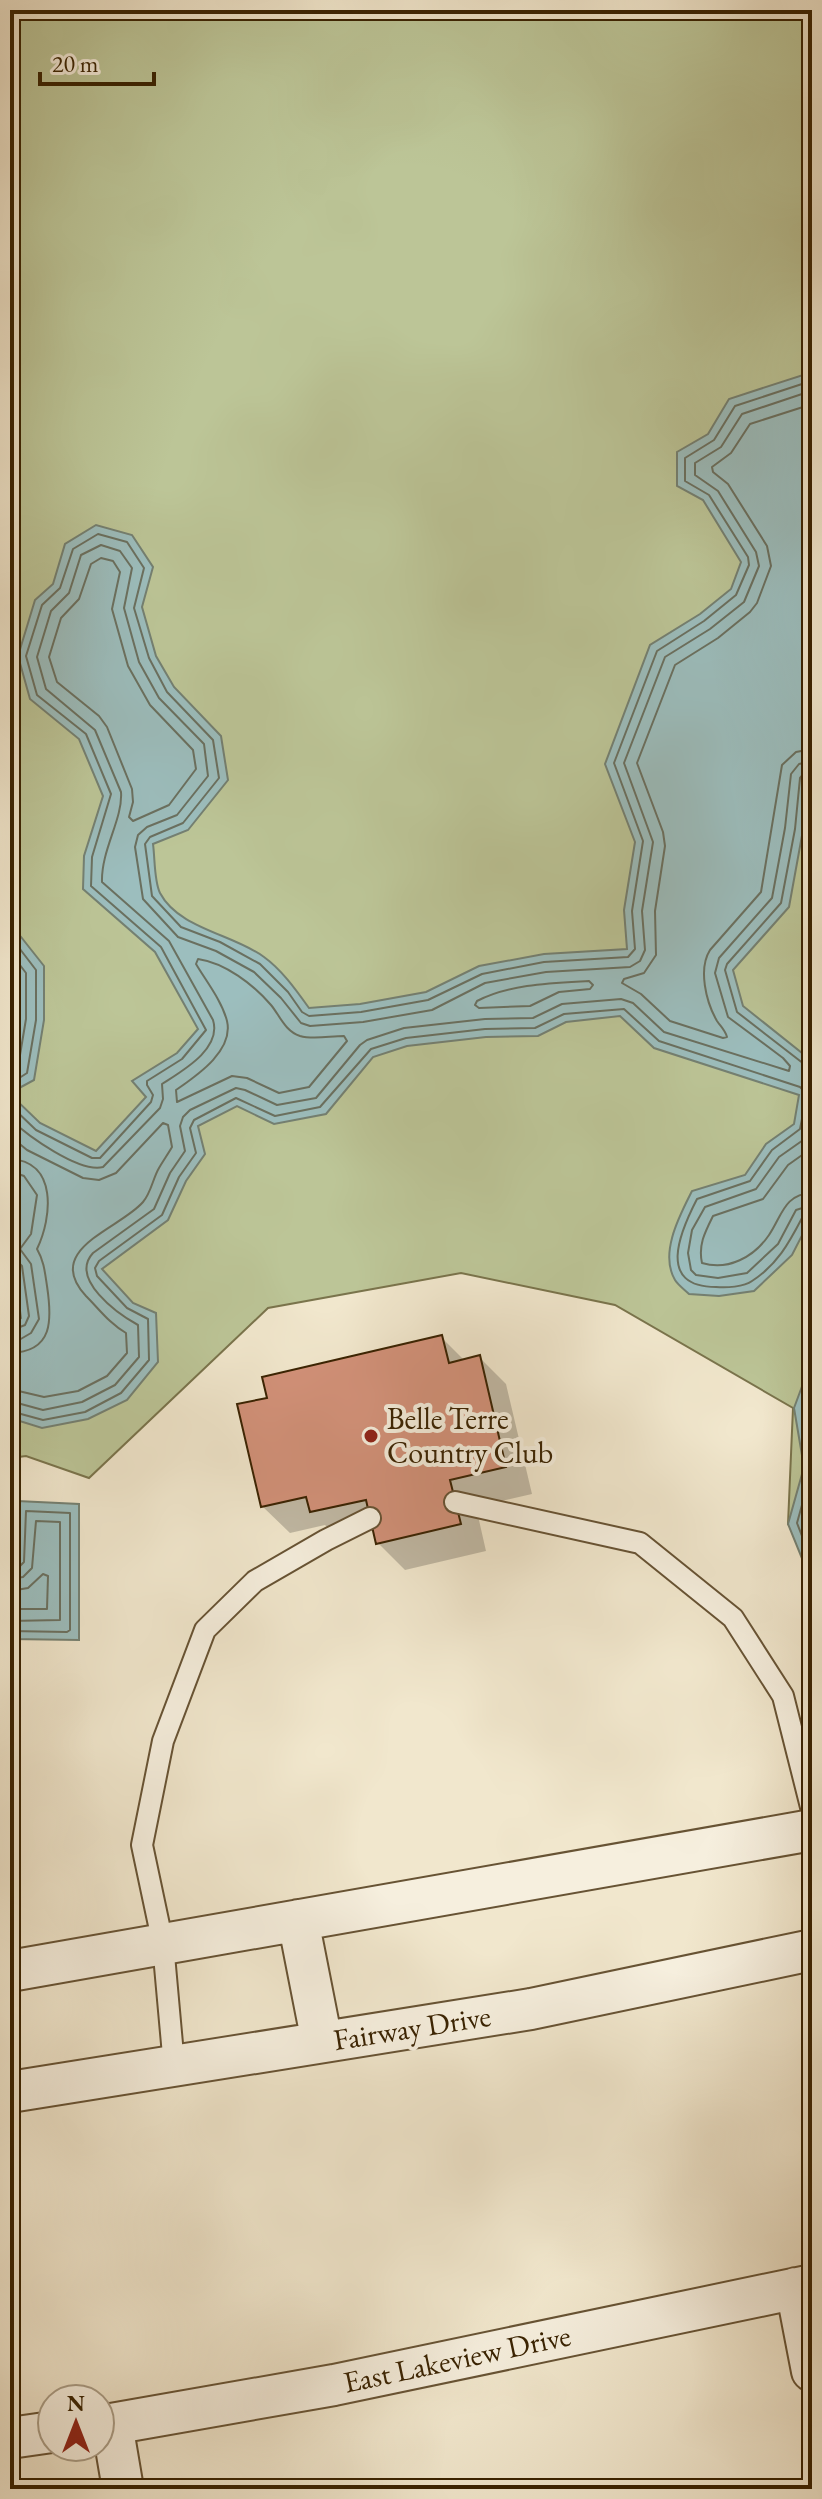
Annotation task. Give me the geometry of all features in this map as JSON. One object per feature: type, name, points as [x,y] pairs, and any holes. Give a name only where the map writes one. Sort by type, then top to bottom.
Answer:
[{"type":"street","points":[[10,1971],[812,1830]]},
{"type":"street","points":[[298,1920],[322,2042]]},
{"type":"street","name":"Fairway Drive","points":[[10,2092],[531,2009],[812,1950]]},
{"type":"street","points":[[804,2286],[812,2371]]},
{"type":"street","name":"East Lakeview Drive","points":[[116,2423],[334,2385],[804,2286]]},
{"type":"street","points":[[10,2438],[36,2434]]},
{"type":"street","points":[[116,2463],[123,2489]]},
{"type":"lane","points":[[455,1502],[640,1543],[733,1618],[783,1696],[812,1811]]},
{"type":"lane","points":[[174,2066],[163,1944],[142,1845],[163,1741],[205,1630],[255,1581],[370,1518]]},
{"type":"green space","points":[[10,10],[812,10],[812,1558],[788,1524],[793,1408],[615,1305],[461,1273],[268,1308],[89,1478],[26,1456],[10,1458]]},
{"type":"water","points":[[803,375],[812,378],[812,757],[789,907],[733,970],[743,1006],[812,1061],[812,1216],[792,1255],[754,1291],[719,1296],[689,1294],[675,1280],[669,1258],[673,1234],[692,1191],[745,1175],[766,1144],[794,1124],[799,1095],[654,1048],[620,1016],[566,1022],[538,1036],[486,1037],[407,1046],[373,1057],[326,1114],[274,1124],[237,1106],[198,1126],[205,1154],[186,1181],[168,1220],[102,1269],[133,1303],[156,1313],[158,1362],[127,1400],[88,1419],[42,1428],[10,1418],[10,1325],[21,1318],[11,1246],[19,1198],[10,1185],[10,1094],[40,1123],[96,1151],[146,1097],[132,1081],[177,1053],[198,1029],[155,952],[83,889],[84,856],[103,796],[79,739],[30,699],[18,656],[35,600],[53,584],[65,544],[96,525],[132,535],[153,567],[142,607],[156,656],[174,687],[221,736],[228,780],[188,830],[153,844],[160,893],[180,915],[271,962],[309,1008],[360,1004],[426,992],[479,966],[544,954],[627,949],[624,910],[635,842],[605,764],[650,645],[700,614],[731,589],[741,562],[703,500],[677,486],[677,452],[708,434],[729,399]]},
{"type":"water","points":[[10,923],[44,966],[44,1020],[34,1080],[10,1093]]},
{"type":"water","points":[[812,1371],[812,1583],[788,1524],[804,1467],[794,1408],[807,1373]]},
{"type":"water","points":[[17,1501],[79,1504],[79,1640],[10,1639],[10,1561],[16,1560]]},
{"type":"building","name":"Belle Terre Country Club","points":[[442,1335],[449,1363],[480,1355],[506,1467],[450,1480],[461,1524],[376,1544],[366,1500],[310,1512],[306,1497],[261,1507],[237,1404],[267,1398],[262,1377]]},
{"type":"place","name":"Belle Terre Country Club","points":[[371,1436]]}]
